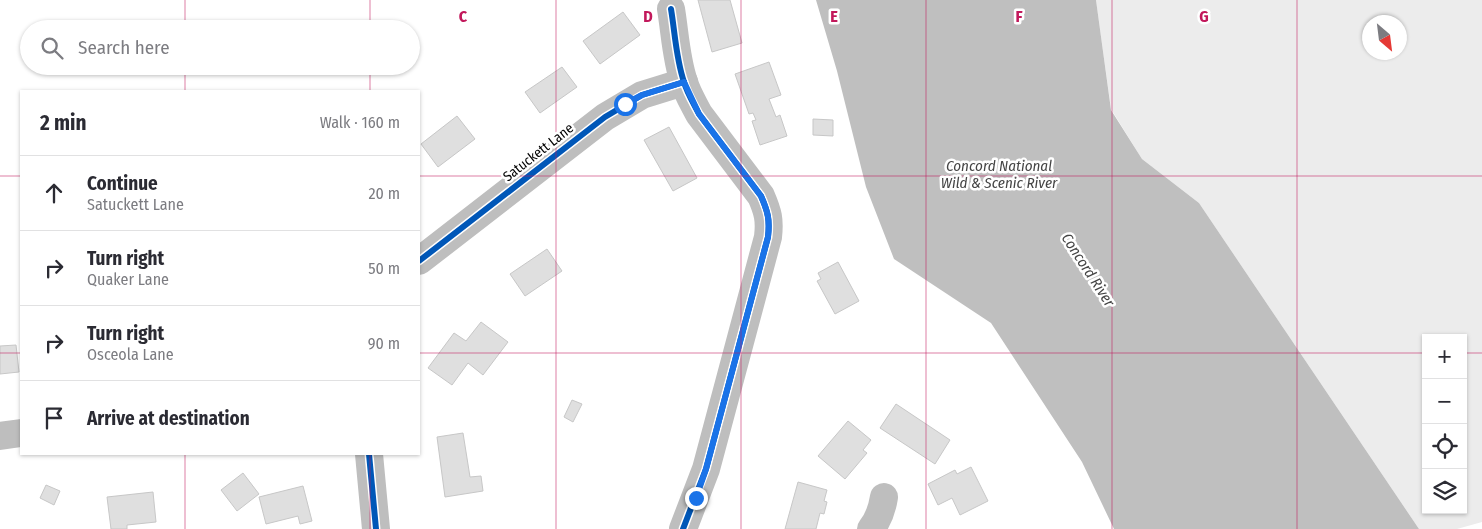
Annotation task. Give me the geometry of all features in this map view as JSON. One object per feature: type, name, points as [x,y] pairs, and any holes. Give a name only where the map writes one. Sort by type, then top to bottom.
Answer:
[{"type":"street","points":[[671,9],[684,82],[699,114],[761,196],[770,224],[706,469],[683,529]]},
{"type":"street","name":"Satuckett Lane","points":[[420,260],[605,117],[642,95],[684,82]]},
{"type":"street","points":[[0,436],[20,433]]},
{"type":"street","points":[[369,455],[376,529]]},
{"type":"street","points":[[871,529],[879,518],[884,497]]},
{"type":"shaded area","points":[[1096,0],[1482,0],[1482,522],[1457,529],[1419,529],[1199,203],[1142,159],[1111,109]]},
{"type":"water","name":"Concord National Wild & Scenic River","points":[[816,0],[1096,0],[1111,110],[1142,159],[1199,203],[1419,529],[1114,529],[1082,462],[991,323],[894,259],[866,187],[837,71]]},
{"type":"building","points":[[698,0],[730,0],[742,43],[712,52]]},
{"type":"building","points":[[623,12],[640,35],[600,64],[583,41]]},
{"type":"building","points":[[769,62],[781,95],[769,99],[776,117],[780,115],[787,136],[760,145],[752,121],[756,120],[753,113],[749,114],[735,74]]},
{"type":"building","points":[[562,67],[577,87],[540,113],[525,92]]},
{"type":"building","points":[[457,116],[475,139],[438,167],[421,144]]},
{"type":"building","points":[[813,119],[833,120],[833,136],[813,135]]},
{"type":"building","points":[[669,127],[697,178],[673,191],[644,140]]},
{"type":"building","points":[[547,249],[562,271],[525,296],[510,274]]},
{"type":"building","points":[[838,262],[859,301],[835,314],[817,281],[821,279],[818,273]]},
{"type":"building","points":[[481,322],[508,342],[483,375],[468,363],[452,385],[428,368],[454,333],[466,341]]},
{"type":"building","points":[[16,345],[19,372],[0,374],[0,346]]},
{"type":"building","points":[[572,400],[582,404],[573,422],[564,417]]},
{"type":"building","points":[[896,404],[950,440],[935,464],[880,428]]},
{"type":"building","points":[[848,421],[871,440],[863,450],[867,453],[845,479],[818,456]]},
{"type":"building","points":[[463,433],[470,477],[481,476],[483,491],[445,497],[437,437]]},
{"type":"building","points":[[971,467],[988,501],[960,515],[952,498],[938,505],[928,484],[955,470],[957,474]]},
{"type":"building","points":[[243,473],[259,494],[237,511],[221,490]]},
{"type":"building","points":[[798,482],[827,490],[824,501],[827,502],[824,514],[820,513],[816,529],[785,529]]},
{"type":"building","points":[[46,485],[60,491],[54,505],[40,498]]},
{"type":"building","points":[[303,486],[312,521],[300,524],[298,516],[266,524],[259,497]]},
{"type":"building","points":[[153,492],[156,522],[127,525],[127,529],[111,529],[107,497]]},
{"type":"cycle path","points":[[671,9],[679,64],[685,86],[699,114],[761,196],[769,221],[768,237],[706,469],[683,529]]},
{"type":"cycle path","points":[[420,260],[605,117],[642,95],[684,82]]},
{"type":"cycle path","points":[[369,455],[376,529]]},
{"type":"route","points":[[625,104],[642,95],[684,82],[699,114],[761,196],[770,224],[706,469],[696,498]]},
{"type":"water label","name":"Concord River","points":[[1088,270]]}]
